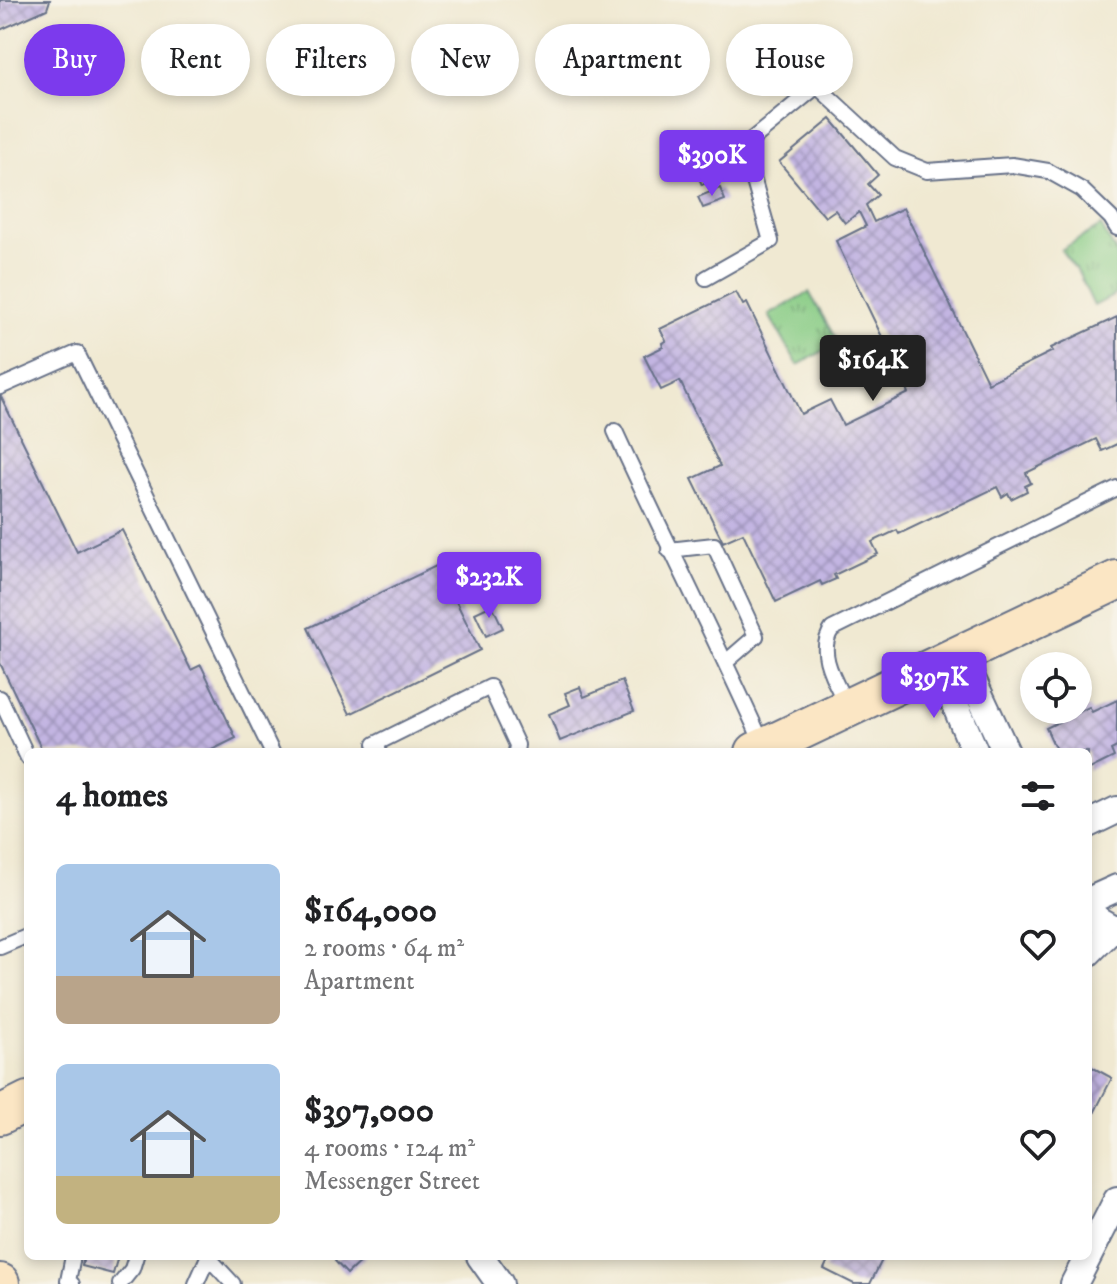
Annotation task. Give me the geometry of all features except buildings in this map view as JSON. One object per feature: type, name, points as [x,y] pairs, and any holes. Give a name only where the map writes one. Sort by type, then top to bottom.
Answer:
[{"type":"main road","points":[[763,748],[1117,580]]},
{"type":"main road","points":[[0,1115],[24,1103]]},
{"type":"street","points":[[950,661],[974,748]]},
{"type":"street","points":[[950,661],[1004,748]]},
{"type":"street","points":[[1092,822],[1117,810]]},
{"type":"street","points":[[1092,899],[1117,888]]},
{"type":"street","points":[[1092,913],[1115,930],[1092,950]]},
{"type":"street","points":[[1092,1249],[1117,1200]]},
{"type":"street","points":[[483,1260],[500,1284]]},
{"type":"street","points":[[1074,1284],[1086,1260]]},
{"type":"lane","points":[[706,278],[771,241],[744,146],[817,86],[895,158],[927,171],[1012,165],[1048,171],[1082,190],[1117,228]]},
{"type":"lane","points":[[0,387],[77,353],[270,748]]},
{"type":"lane","points":[[615,431],[669,550],[726,662],[758,748]]},
{"type":"lane","points":[[848,708],[825,656],[826,638],[832,629],[1117,488]]},
{"type":"lane","points":[[669,550],[714,545],[756,636],[726,662]]},
{"type":"lane","points":[[377,748],[375,744],[490,687],[517,748]]},
{"type":"lane","points":[[0,698],[24,749]]},
{"type":"lane","points":[[0,947],[24,937]]},
{"type":"lane","points":[[72,1260],[68,1281],[72,1284]]},
{"type":"lane","points":[[120,1284],[135,1260]]},
{"type":"lane","points":[[196,1284],[207,1260]]},
{"type":"lane","points":[[211,1260],[233,1284]]},
{"type":"green space","points":[[1101,226],[1117,254],[1117,294],[1094,306],[1079,274],[1061,250]]},
{"type":"green space","points":[[809,292],[838,343],[798,365],[769,315]]}]
